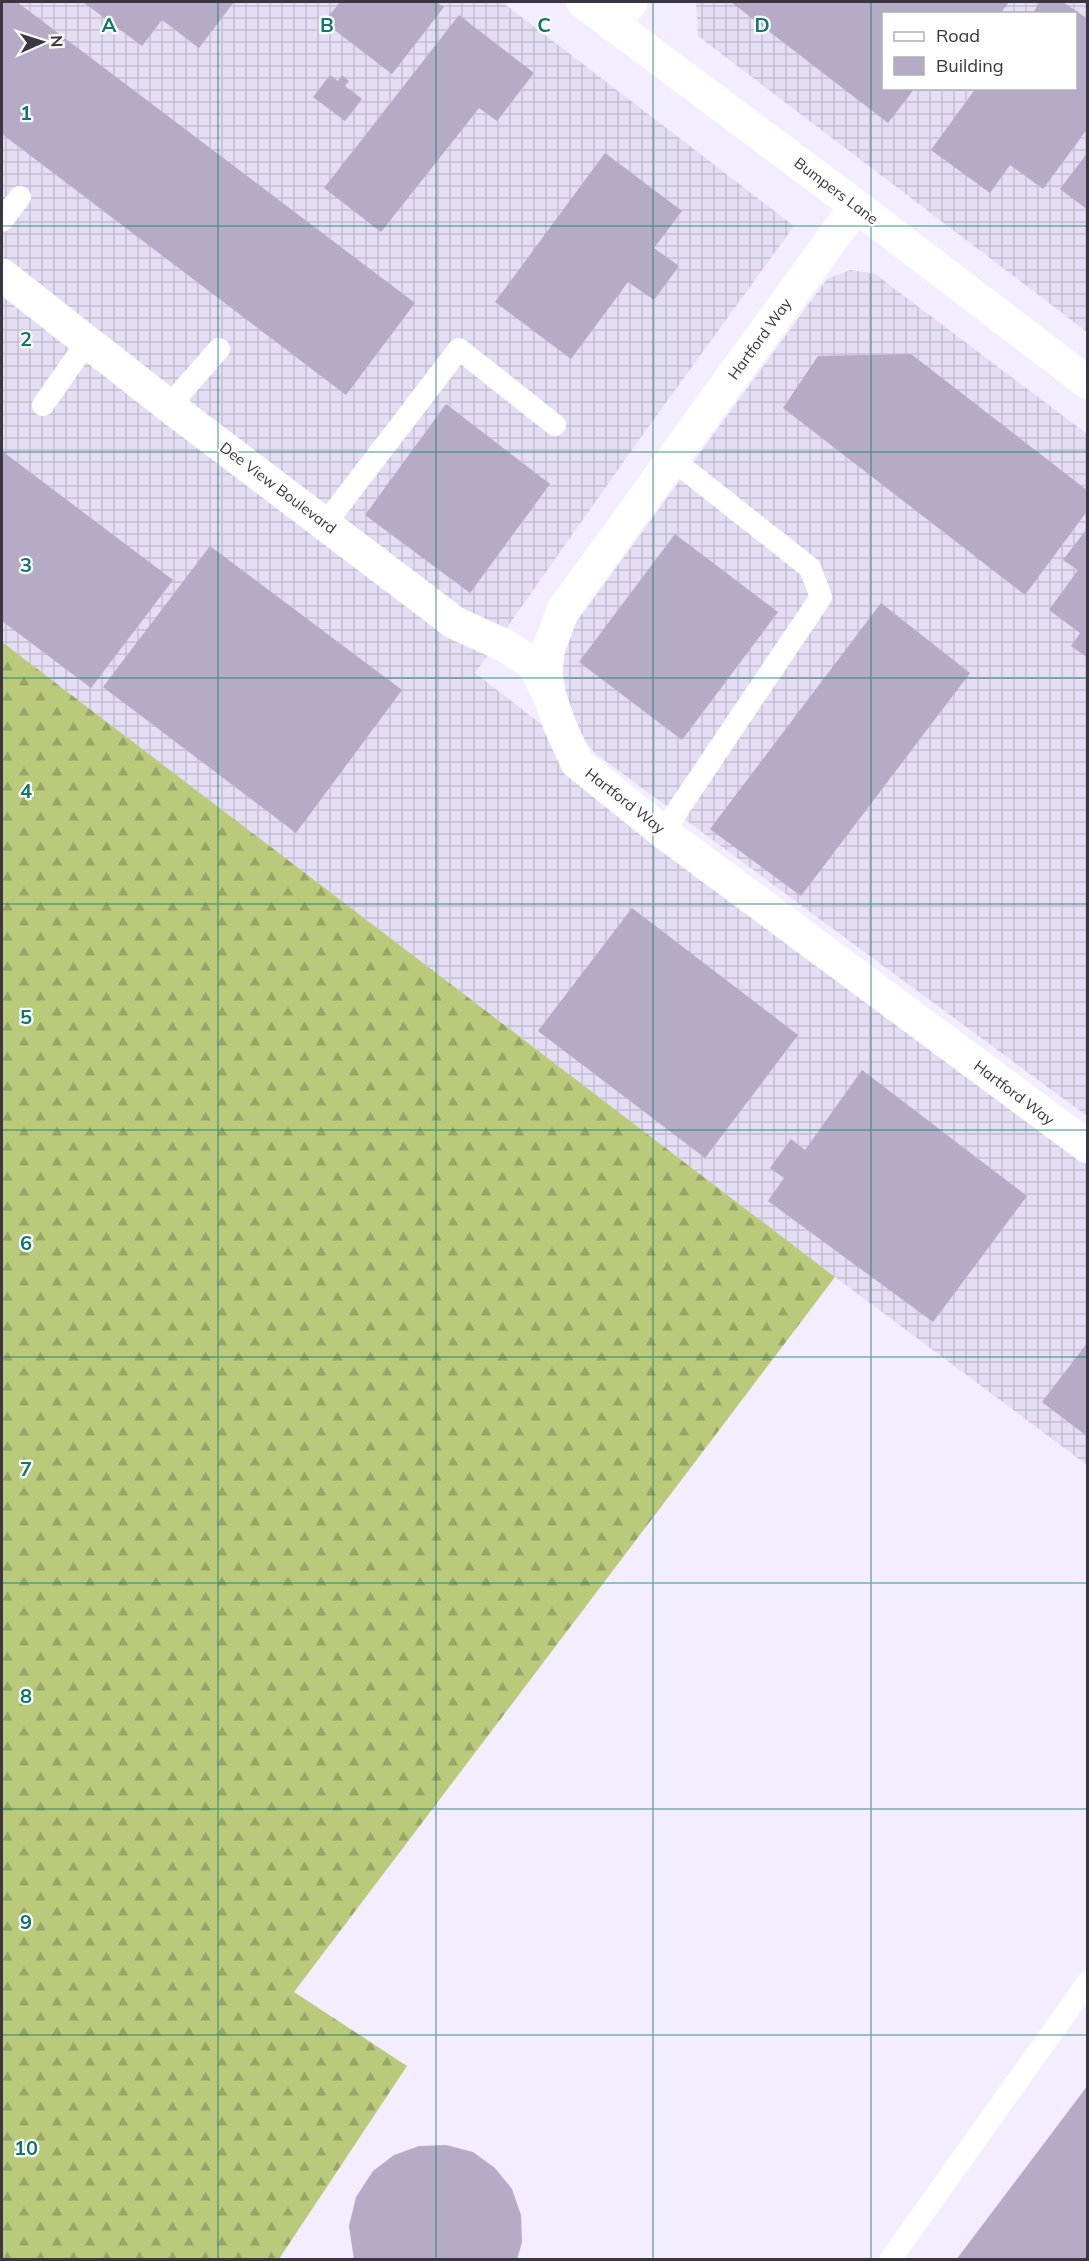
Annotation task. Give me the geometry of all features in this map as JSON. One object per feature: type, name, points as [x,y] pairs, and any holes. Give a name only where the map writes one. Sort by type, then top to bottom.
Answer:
[{"type":"street","name":"Bumpers Lane","points":[[583,2],[622,13],[856,206],[1088,383]]},
{"type":"street","name":"Hartford Way","points":[[856,206],[563,610],[548,651],[546,675],[550,697],[577,763],[663,832],[1088,1147]]},
{"type":"street","name":"Dee View Boulevard","points":[[2,275],[169,406],[454,623],[506,646],[534,665],[550,697]]},
{"type":"lane","points":[[2,221],[20,197]]},
{"type":"lane","points":[[43,405],[88,341]]},
{"type":"lane","points":[[169,406],[219,349]]},
{"type":"lane","points":[[325,524],[459,349],[555,425]]},
{"type":"lane","points":[[663,832],[821,597],[810,568],[672,459]]},
{"type":"lane","points":[[890,2259],[1088,1982]]},
{"type":"shaded area","points":[[2,2],[502,2],[794,226],[636,444],[475,673],[1087,1146],[1087,1465],[835,1277],[2,642]]},
{"type":"shaded area","points":[[696,2],[1087,2],[1087,332],[698,36]]},
{"type":"shaded area","points":[[850,270],[875,274],[1087,434],[1087,1116],[596,754],[572,727],[561,700],[562,642],[827,279]]},
{"type":"green space","points":[[2,642],[835,1277],[294,1992],[407,2066],[279,2259],[2,2259]]},
{"type":"building","points":[[2,2],[17,2],[415,303],[346,395],[2,134]]},
{"type":"building","points":[[83,2],[234,2],[199,48],[162,20],[142,46]]},
{"type":"building","points":[[340,2],[436,2],[444,7],[392,74],[324,22]]},
{"type":"building","points":[[731,2],[1009,2],[1002,12],[882,12],[882,90],[913,90],[888,123]]},
{"type":"building","points":[[1040,2],[1063,2],[1088,19],[1088,128],[1043,189],[1010,165],[990,193],[931,150],[975,90],[1077,90],[1077,12],[1033,12]]},
{"type":"building","points":[[459,15],[534,73],[497,121],[479,108],[381,232],[324,188]]},
{"type":"building","points":[[330,75],[338,81],[342,75],[349,81],[345,86],[362,99],[345,121],[313,97]]},
{"type":"building","points":[[1088,152],[1088,210],[1060,189]]},
{"type":"building","points":[[605,153],[682,211],[654,248],[679,266],[654,300],[628,282],[571,359],[495,302]]},
{"type":"building","points":[[911,354],[1088,491],[1088,510],[1025,595],[783,408],[818,356]]},
{"type":"building","points":[[446,404],[550,484],[470,593],[365,515]]},
{"type":"building","points":[[2,451],[173,580],[91,688],[2,621]]},
{"type":"building","points":[[1088,527],[1088,658],[1071,646],[1080,633],[1049,610],[1078,570],[1063,560]]},
{"type":"building","points":[[675,534],[778,612],[682,740],[579,662]]},
{"type":"building","points":[[210,546],[402,690],[296,833],[103,687]]},
{"type":"building","points":[[881,603],[970,673],[801,896],[710,829]]},
{"type":"building","points":[[632,908],[798,1035],[705,1158],[538,1031]]},
{"type":"building","points":[[862,1070],[1027,1196],[933,1322],[768,1201],[784,1178],[770,1168],[791,1139],[805,1150]]},
{"type":"building","points":[[1088,1342],[1088,1437],[1042,1402]]},
{"type":"building","points":[[1088,2085],[1088,2260],[956,2260]]},
{"type":"building","points":[[446,2145],[473,2152],[495,2168],[512,2189],[521,2215],[522,2242],[517,2260],[354,2260],[349,2226],[356,2197],[373,2171],[394,2155],[419,2146]]}]
